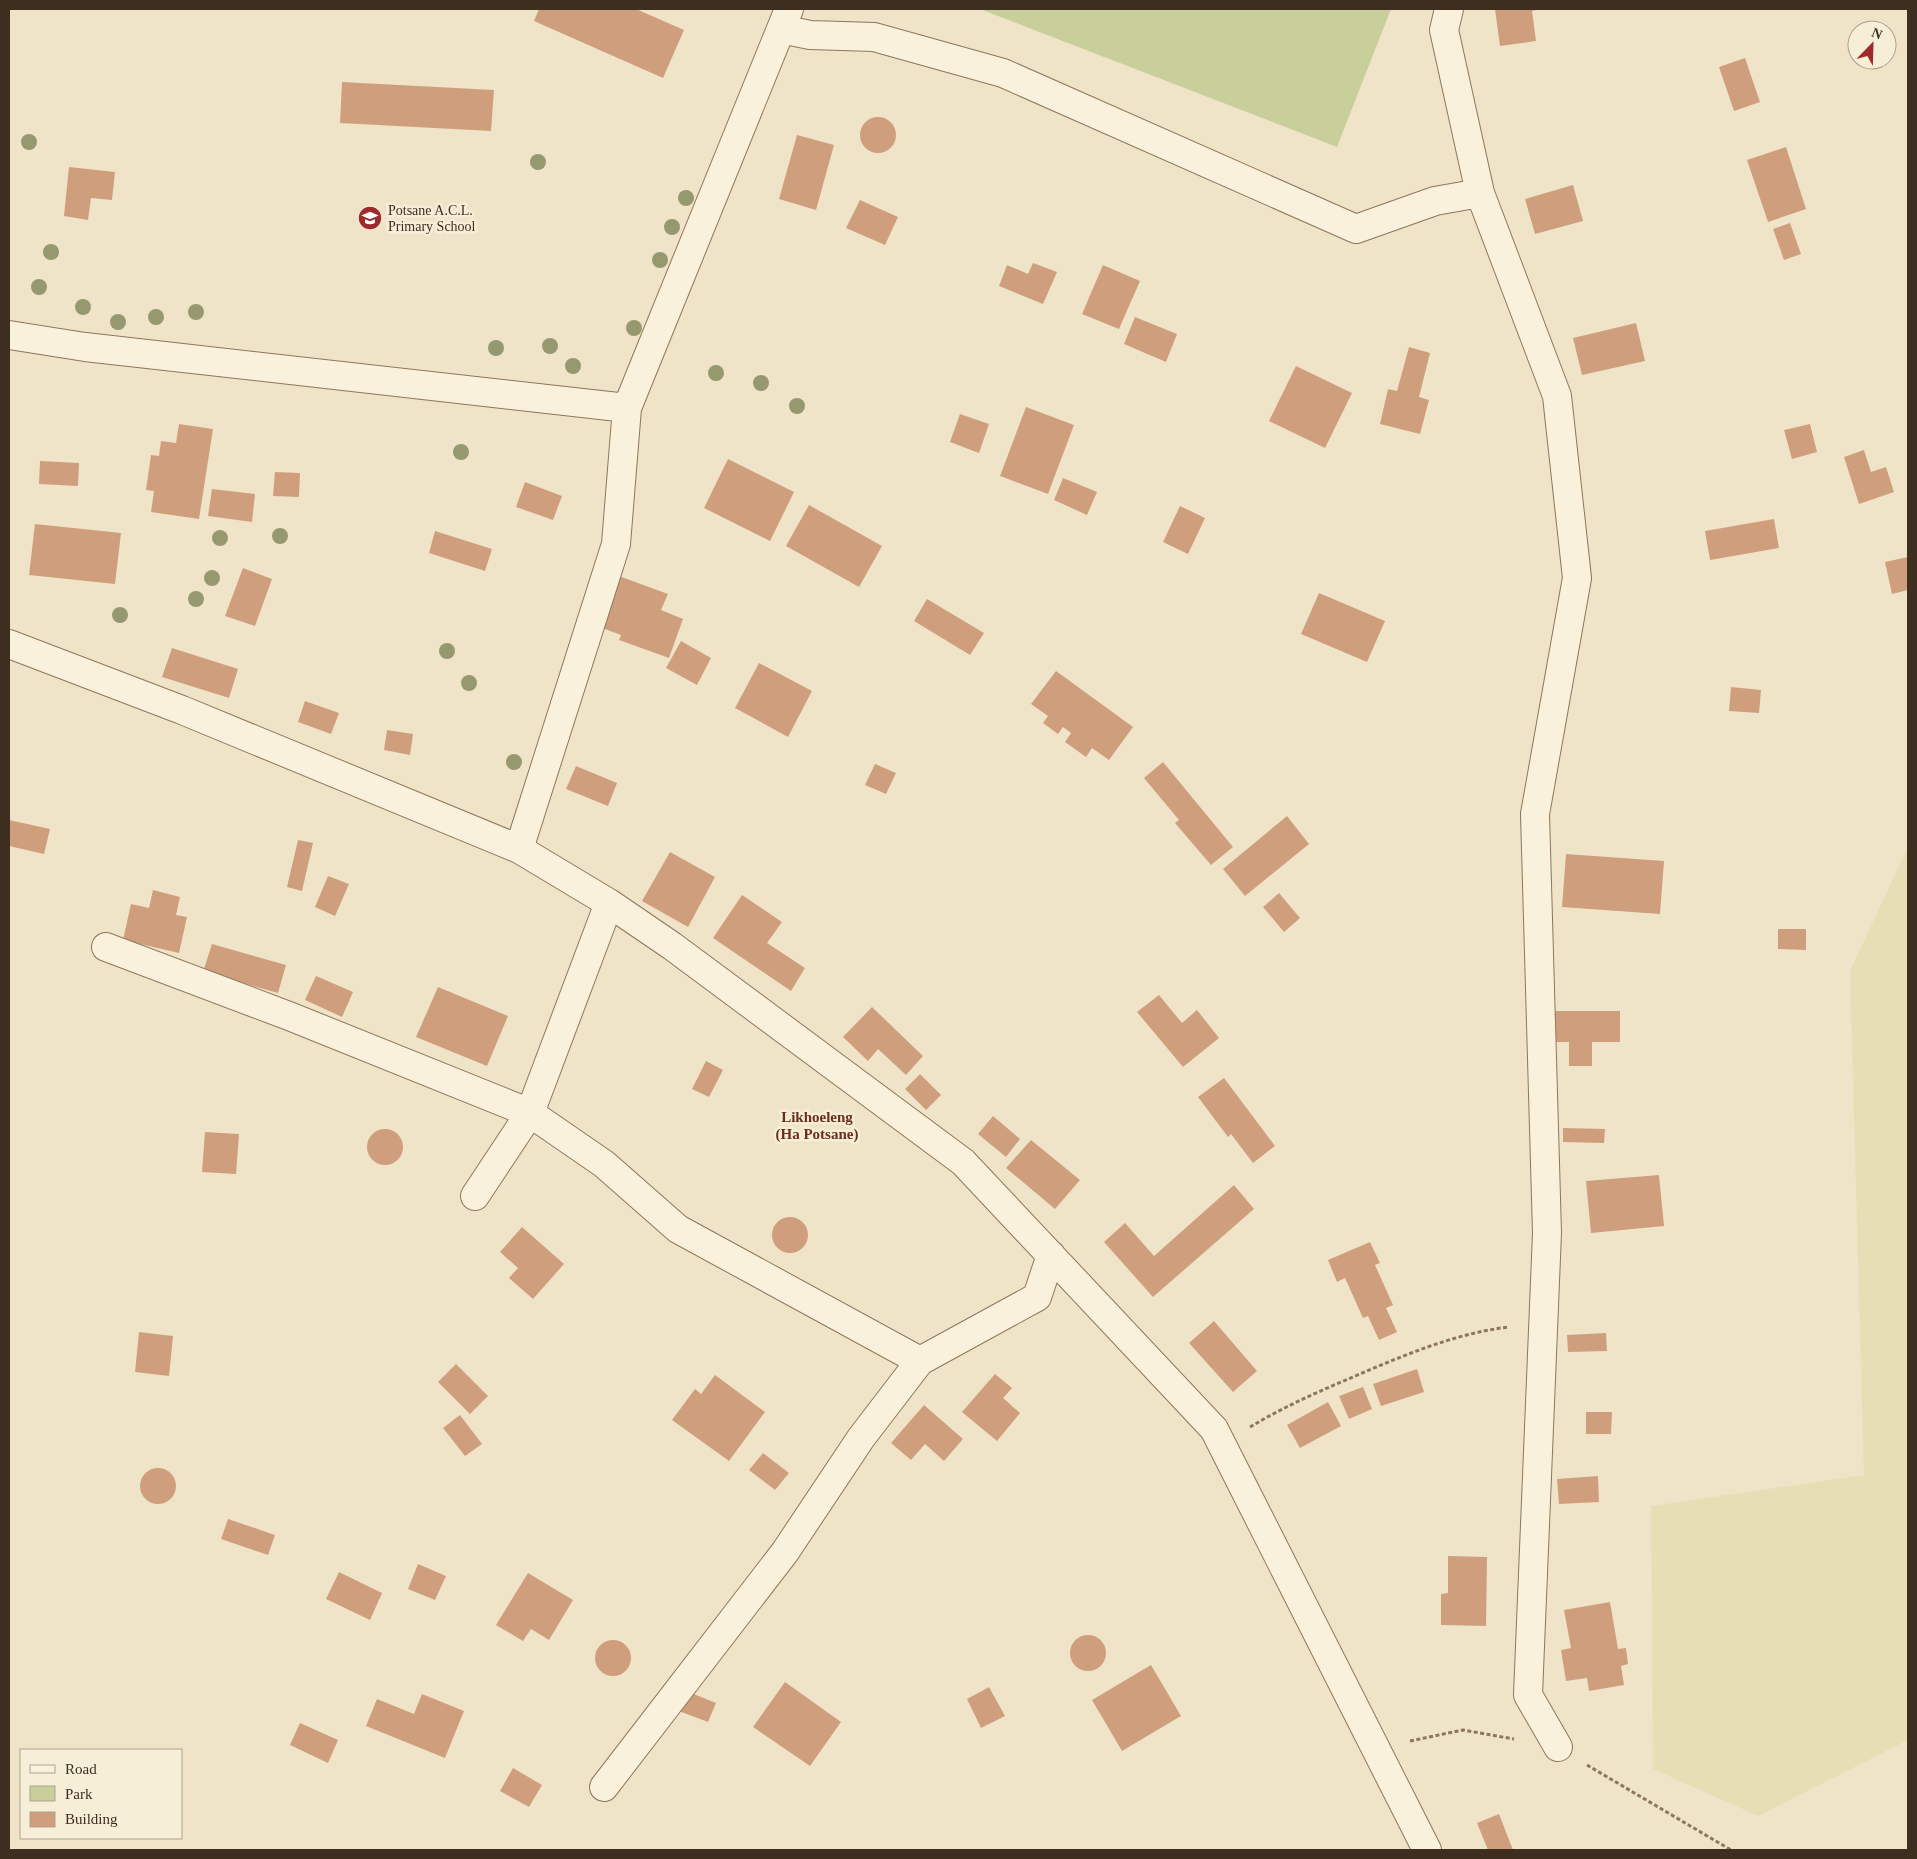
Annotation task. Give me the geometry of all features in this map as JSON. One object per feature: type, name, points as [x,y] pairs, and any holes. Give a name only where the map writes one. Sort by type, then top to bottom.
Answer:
[{"type":"street","points":[[1449,9],[1444,30],[1480,193],[1556,396],[1577,578],[1535,814],[1547,1233],[1528,1695],[1558,1747]]},
{"type":"street","points":[[519,849],[616,544],[627,408],[785,19],[810,35],[874,36],[1003,73],[1356,229],[1434,201],[1480,193]]},
{"type":"street","points":[[9,335],[85,347],[627,408]]},
{"type":"street","points":[[9,644],[182,710],[519,849],[609,903],[672,946],[964,1162],[1214,1430],[1427,1850]]},
{"type":"street","points":[[475,1196],[530,1113],[609,903]]},
{"type":"street","points":[[106,947],[289,1016],[530,1113],[604,1164],[678,1229],[920,1361]]},
{"type":"street","points":[[604,1787],[785,1552],[862,1438],[920,1361],[1037,1297],[1051,1255]]},
{"type":"path","points":[[1222,1445],[1296,1402],[1404,1355],[1484,1330],[1544,1324]]},
{"type":"path","points":[[1376,1748],[1463,1730],[1558,1747],[1731,1850]]},
{"type":"shaded area","points":[[1908,847],[1908,1740],[1758,1816],[1653,1769],[1651,1506],[1864,1475],[1850,971]]},
{"type":"green space","points":[[980,9],[1391,9],[1337,147]]},
{"type":"building","points":[[539,9],[636,9],[684,30],[663,78],[534,21]]},
{"type":"building","points":[[1495,9],[1540,9],[1532,11],[1536,41],[1500,46]]},
{"type":"building","points":[[1745,58],[1760,102],[1734,111],[1719,67]]},
{"type":"building","points":[[342,82],[494,90],[491,131],[340,123]]},
{"type":"building","points":[[878,117],[885,118],[891,122],[895,128],[895,142],[891,148],[885,152],[878,153],[871,152],[865,148],[861,142],[860,135],[861,128],[865,122],[871,118]]},
{"type":"building","points":[[797,135],[834,145],[816,210],[779,199]]},
{"type":"building","points":[[1786,147],[1806,209],[1768,222],[1747,160]]},
{"type":"building","points":[[69,167],[115,172],[112,200],[91,198],[88,220],[64,216]]},
{"type":"building","points":[[1573,185],[1583,221],[1535,234],[1525,199]]},
{"type":"building","points":[[860,200],[898,217],[885,245],[846,228]]},
{"type":"building","points":[[1790,223],[1801,254],[1784,260],[1773,229]]},
{"type":"building","points":[[1033,263],[1057,272],[1043,304],[999,286],[1007,265],[1028,274]]},
{"type":"building","points":[[1103,265],[1140,281],[1119,329],[1082,314]]},
{"type":"building","points":[[1135,317],[1177,334],[1166,362],[1124,344]]},
{"type":"building","points":[[1636,323],[1645,361],[1582,375],[1573,338]]},
{"type":"building","points":[[1409,347],[1430,353],[1419,397],[1429,400],[1420,434],[1380,424],[1388,389],[1397,391]]},
{"type":"building","points":[[1296,366],[1352,393],[1325,448],[1269,421]]},
{"type":"building","points":[[1026,407],[1074,425],[1048,494],[1000,476]]},
{"type":"building","points":[[960,414],[989,424],[979,453],[950,442]]},
{"type":"building","points":[[179,424],[213,429],[199,519],[151,512],[154,491],[146,490],[151,455],[159,456],[161,441],[176,443]]},
{"type":"building","points":[[1810,424],[1817,452],[1792,459],[1784,430]]},
{"type":"building","points":[[1864,450],[1871,472],[1886,467],[1894,492],[1859,504],[1844,457]]},
{"type":"building","points":[[728,459],[794,492],[770,541],[704,508]]},
{"type":"building","points":[[40,461],[79,463],[78,486],[39,484]]},
{"type":"building","points":[[275,472],[300,473],[299,497],[273,496]]},
{"type":"building","points":[[1063,478],[1097,492],[1087,515],[1054,500]]},
{"type":"building","points":[[525,482],[562,496],[553,520],[516,507]]},
{"type":"building","points":[[212,489],[255,494],[252,522],[208,516]]},
{"type":"building","points":[[809,505],[882,546],[859,587],[786,546]]},
{"type":"building","points":[[1180,506],[1205,518],[1188,554],[1163,542]]},
{"type":"building","points":[[1774,519],[1779,548],[1710,560],[1705,531]]},
{"type":"building","points":[[35,524],[121,533],[115,584],[29,575]]},
{"type":"building","points":[[435,531],[492,549],[485,571],[429,553]]},
{"type":"building","points":[[1908,557],[1908,590],[1892,594],[1885,562]]},
{"type":"building","points":[[243,568],[272,579],[255,626],[225,616]]},
{"type":"building","points":[[616,575],[668,594],[661,610],[683,619],[669,658],[619,640],[621,635],[597,626]]},
{"type":"building","points":[[1319,593],[1385,621],[1367,662],[1301,634]]},
{"type":"building","points":[[927,599],[984,633],[970,655],[914,621]]},
{"type":"building","points":[[681,641],[711,658],[697,685],[666,668]]},
{"type":"building","points":[[172,648],[238,669],[229,698],[162,677]]},
{"type":"building","points":[[759,663],[812,691],[788,737],[735,708]]},
{"type":"building","points":[[1056,671],[1133,727],[1109,760],[1092,748],[1086,757],[1065,742],[1071,733],[1063,727],[1058,734],[1043,723],[1048,716],[1031,704]]},
{"type":"building","points":[[1731,687],[1761,690],[1759,713],[1729,711]]},
{"type":"building","points":[[305,701],[339,713],[331,734],[298,722]]},
{"type":"building","points":[[387,730],[413,734],[410,755],[384,750]]},
{"type":"building","points":[[1163,762],[1233,847],[1211,865],[1175,823],[1179,820],[1144,778]]},
{"type":"building","points":[[875,764],[896,773],[886,794],[865,785]]},
{"type":"building","points":[[576,766],[617,783],[608,806],[566,789]]},
{"type":"building","points":[[1287,816],[1309,844],[1245,896],[1223,869]]},
{"type":"building","points":[[9,820],[50,829],[44,854],[9,846]]},
{"type":"building","points":[[298,840],[313,843],[302,891],[287,887]]},
{"type":"building","points":[[670,852],[715,877],[688,927],[642,901]]},
{"type":"building","points":[[1566,854],[1664,861],[1660,914],[1562,907]]},
{"type":"building","points":[[328,876],[349,884],[335,916],[315,907]]},
{"type":"building","points":[[153,890],[180,897],[176,915],[187,917],[179,953],[123,940],[131,904],[149,908]]},
{"type":"building","points":[[1279,893],[1300,918],[1284,932],[1263,907]]},
{"type":"building","points":[[742,895],[782,922],[767,943],[805,968],[791,991],[713,938]]},
{"type":"building","points":[[1778,929],[1806,929],[1806,950],[1778,949]]},
{"type":"building","points":[[212,944],[286,965],[278,993],[203,972]]},
{"type":"building","points":[[316,976],[353,992],[342,1017],[305,1000]]},
{"type":"building","points":[[438,987],[508,1016],[487,1066],[416,1037]]},
{"type":"building","points":[[1159,995],[1182,1023],[1197,1010],[1219,1038],[1183,1067],[1137,1012]]},
{"type":"building","points":[[872,1007],[923,1056],[906,1075],[878,1049],[868,1061],[843,1037]]},
{"type":"building","points":[[1549,1011],[1620,1011],[1620,1042],[1592,1042],[1592,1066],[1569,1066],[1569,1042],[1548,1042]]},
{"type":"building","points":[[706,1061],[723,1070],[709,1097],[692,1089]]},
{"type":"building","points":[[920,1074],[941,1095],[926,1110],[905,1089]]},
{"type":"building","points":[[1224,1078],[1275,1146],[1253,1163],[1231,1134],[1228,1137],[1198,1097]]},
{"type":"building","points":[[993,1116],[1020,1139],[1006,1157],[978,1134]]},
{"type":"building","points":[[1563,1128],[1605,1129],[1604,1143],[1563,1142]]},
{"type":"building","points":[[385,1129],[392,1130],[398,1134],[402,1140],[402,1154],[398,1160],[392,1164],[385,1165],[378,1164],[372,1160],[368,1154],[367,1147],[368,1140],[372,1134],[378,1130]]},
{"type":"building","points":[[205,1132],[239,1134],[236,1174],[202,1172]]},
{"type":"building","points":[[1031,1140],[1080,1180],[1055,1209],[1006,1168]]},
{"type":"building","points":[[1659,1175],[1664,1226],[1591,1233],[1586,1181]]},
{"type":"building","points":[[1234,1185],[1254,1209],[1153,1297],[1104,1242],[1125,1223],[1154,1256]]},
{"type":"building","points":[[790,1217],[797,1218],[803,1222],[807,1228],[807,1242],[803,1248],[797,1252],[790,1253],[783,1252],[777,1248],[773,1242],[772,1235],[773,1228],[777,1222],[783,1218]]},
{"type":"building","points":[[522,1227],[564,1264],[533,1299],[509,1278],[518,1268],[500,1252]]},
{"type":"building","points":[[1370,1242],[1380,1263],[1375,1265],[1393,1305],[1386,1308],[1397,1332],[1379,1340],[1368,1316],[1363,1318],[1345,1278],[1337,1282],[1328,1260]]},
{"type":"building","points":[[1214,1321],[1257,1371],[1233,1392],[1189,1343]]},
{"type":"building","points":[[139,1332],[173,1336],[169,1376],[135,1372]]},
{"type":"building","points":[[1606,1333],[1607,1351],[1568,1352],[1567,1335]]},
{"type":"building","points":[[456,1364],[488,1396],[470,1414],[438,1382]]},
{"type":"building","points":[[1417,1369],[1424,1392],[1381,1406],[1373,1384]]},
{"type":"building","points":[[995,1374],[1012,1388],[1003,1398],[1020,1413],[997,1441],[962,1412]]},
{"type":"building","points":[[715,1375],[765,1412],[729,1461],[672,1420],[695,1389],[701,1394]]},
{"type":"building","points":[[1363,1387],[1372,1409],[1349,1419],[1339,1396]]},
{"type":"building","points":[[1328,1402],[1341,1426],[1300,1448],[1287,1425]]},
{"type":"building","points":[[924,1405],[963,1439],[944,1461],[925,1444],[911,1460],[891,1443]]},
{"type":"building","points":[[1586,1412],[1612,1412],[1611,1434],[1586,1434]]},
{"type":"building","points":[[460,1415],[482,1444],[465,1456],[443,1428]]},
{"type":"building","points":[[763,1453],[789,1473],[775,1490],[749,1470]]},
{"type":"building","points":[[158,1468],[165,1469],[171,1473],[175,1479],[175,1493],[171,1499],[165,1503],[158,1504],[151,1503],[145,1499],[141,1493],[140,1486],[141,1479],[145,1473],[151,1469]]},
{"type":"building","points":[[1598,1476],[1599,1502],[1559,1504],[1557,1479]]},
{"type":"building","points":[[228,1519],[275,1535],[268,1555],[221,1539]]},
{"type":"building","points":[[1448,1556],[1487,1557],[1486,1626],[1441,1625],[1441,1594],[1448,1593]]},
{"type":"building","points":[[418,1564],[446,1576],[435,1600],[408,1589]]},
{"type":"building","points":[[339,1572],[382,1593],[370,1620],[326,1599]]},
{"type":"building","points":[[528,1573],[573,1600],[549,1640],[531,1629],[523,1641],[496,1625]]},
{"type":"building","points":[[1610,1602],[1618,1649],[1626,1648],[1628,1664],[1621,1666],[1624,1685],[1589,1691],[1587,1678],[1566,1681],[1561,1650],[1571,1648],[1564,1610]]},
{"type":"building","points":[[1088,1635],[1095,1636],[1101,1640],[1105,1646],[1105,1660],[1101,1666],[1095,1670],[1088,1671],[1081,1670],[1075,1666],[1071,1660],[1070,1653],[1071,1646],[1075,1640],[1081,1636]]},
{"type":"building","points":[[613,1640],[620,1641],[626,1645],[630,1651],[630,1665],[626,1671],[620,1675],[613,1676],[606,1675],[600,1671],[596,1665],[595,1658],[596,1651],[600,1645],[606,1641]]},
{"type":"building","points":[[1151,1665],[1181,1716],[1122,1751],[1092,1700]]},
{"type":"building","points":[[785,1682],[841,1722],[810,1766],[753,1727]]},
{"type":"building","points":[[989,1687],[1005,1716],[981,1728],[967,1699]]},
{"type":"building","points":[[684,1690],[716,1703],[708,1722],[676,1710]]},
{"type":"building","points":[[422,1694],[464,1711],[445,1758],[366,1726],[377,1699],[414,1714]]},
{"type":"building","points":[[300,1723],[338,1740],[328,1763],[290,1745]]},
{"type":"building","points":[[513,1768],[542,1785],[529,1807],[500,1791]]},
{"type":"building","points":[[1499,1814],[1513,1850],[1488,1850],[1477,1823]]},
{"type":"place","name":"Potsane A.C.L. Primary School","points":[[370,218]]},
{"type":"district","name":"Likhoeleng (Ha Potsane)","points":[[817,1126]]}]
